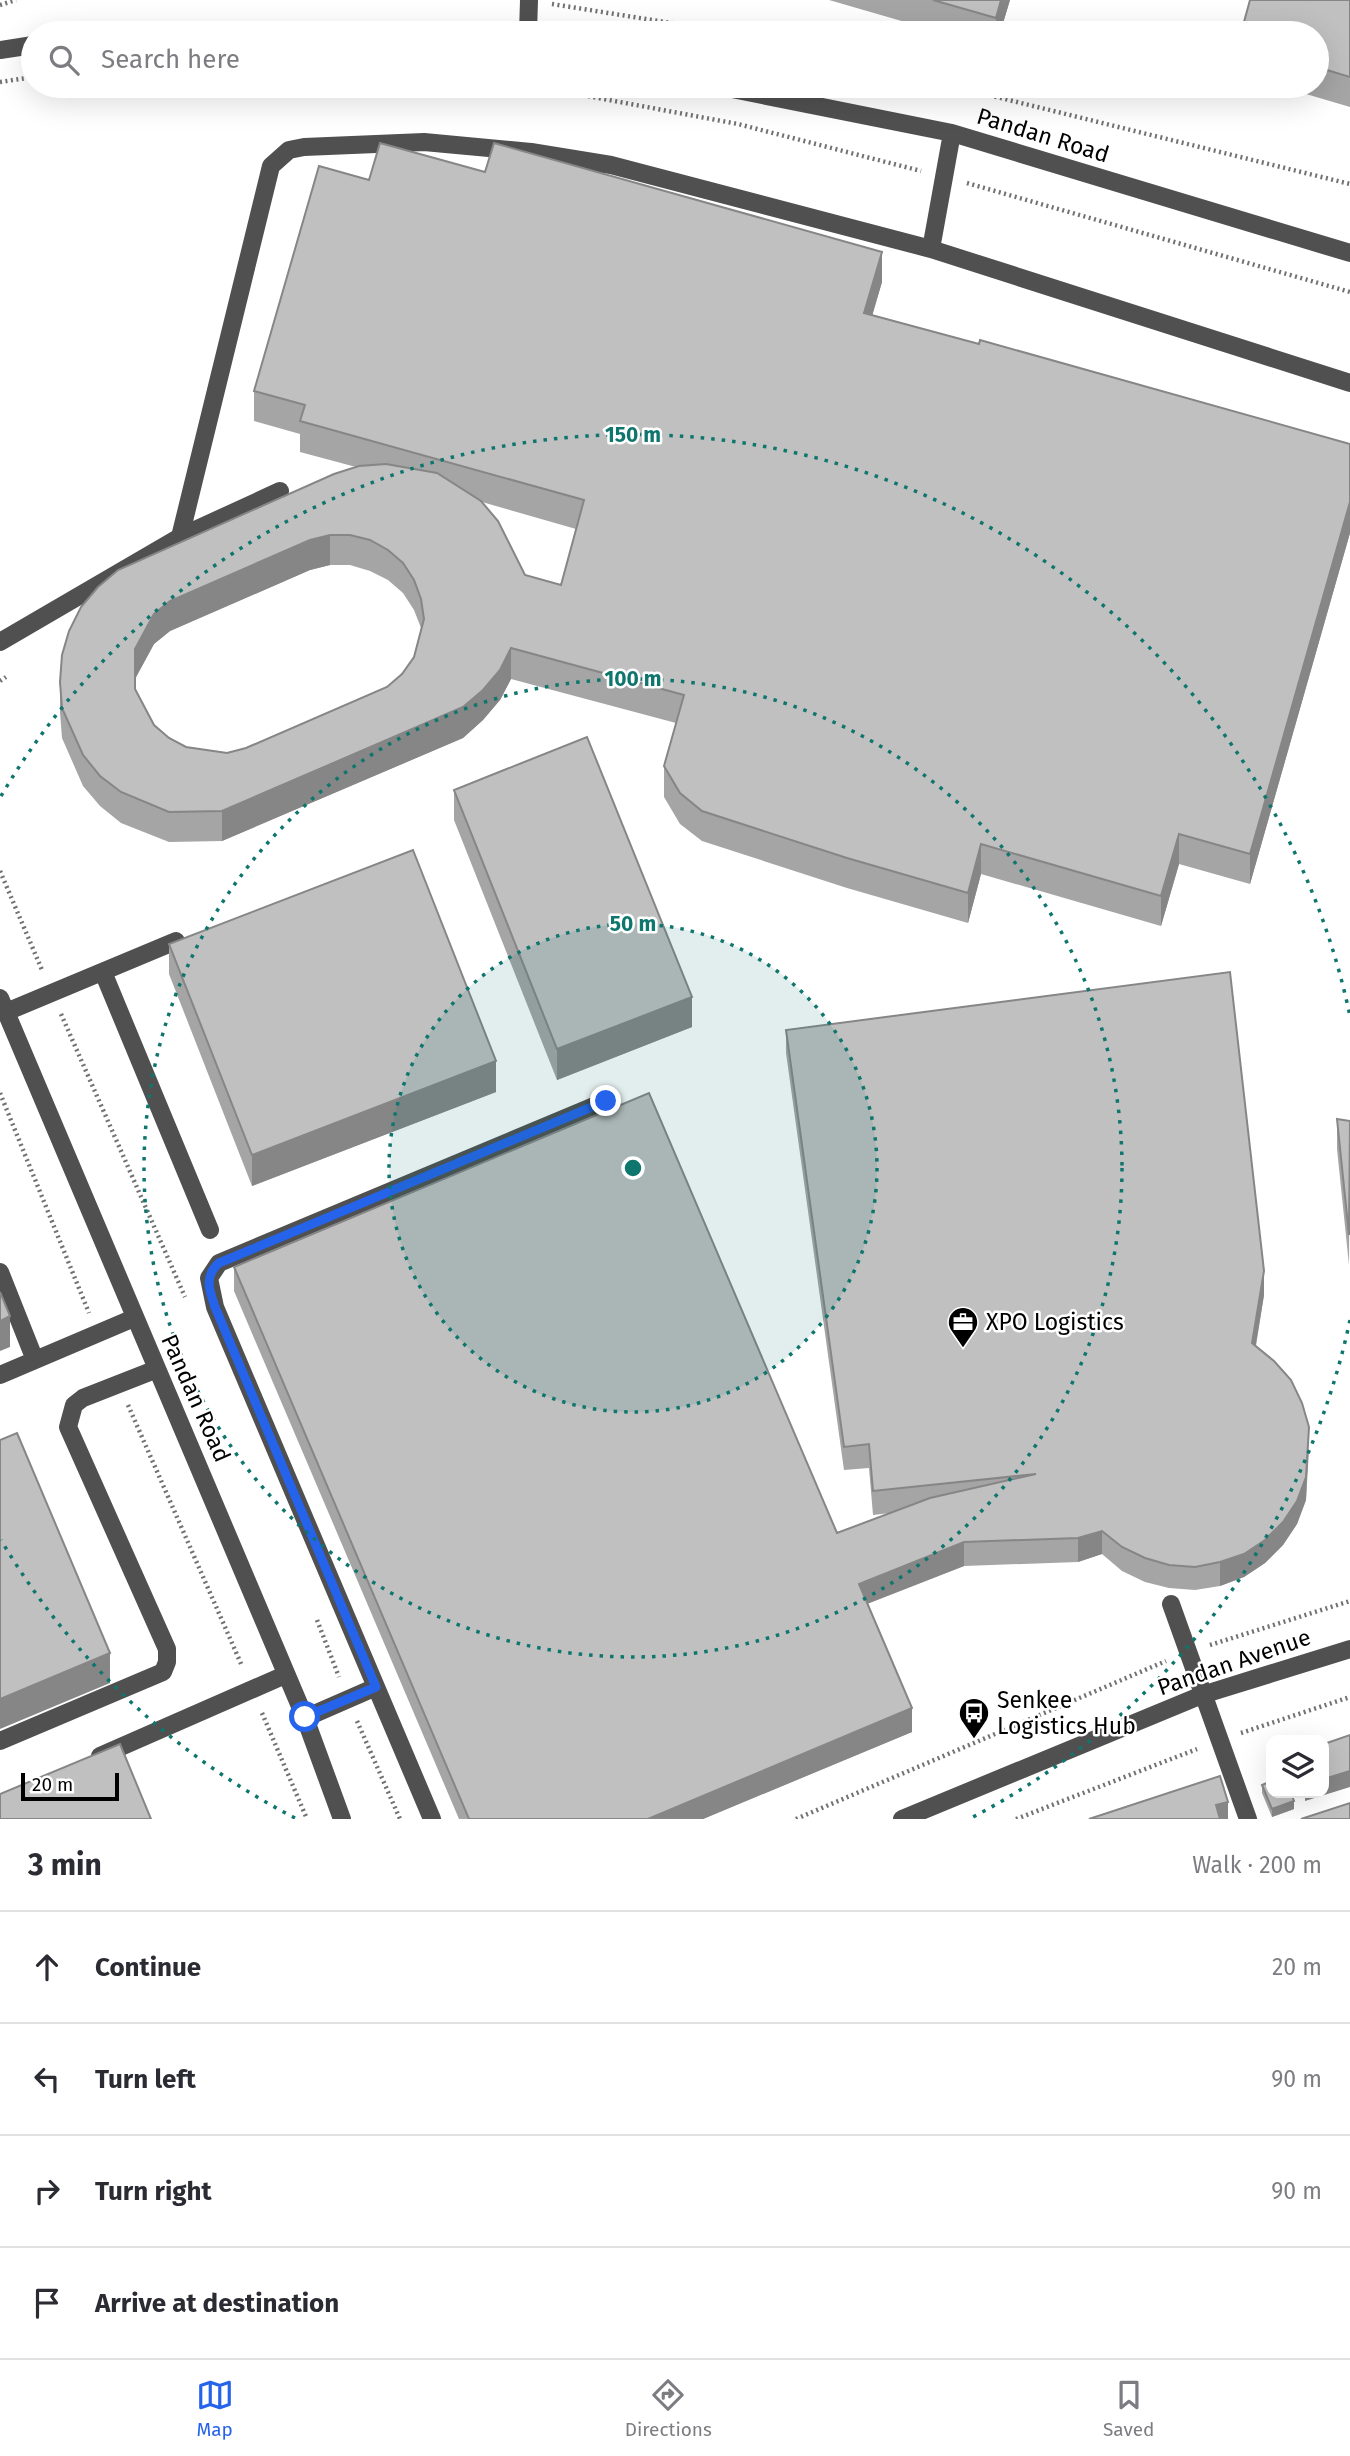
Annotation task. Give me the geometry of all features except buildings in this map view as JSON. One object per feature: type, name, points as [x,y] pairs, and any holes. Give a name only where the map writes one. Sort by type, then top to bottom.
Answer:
[{"type":"street","points":[[528,21],[529,0]]},
{"type":"street","points":[[0,50],[21,47]]},
{"type":"street","name":"Pandan Road","points":[[777,98],[952,133],[1350,253]]},
{"type":"street","points":[[931,248],[952,133]]},
{"type":"street","points":[[180,537],[271,166],[289,150],[424,142],[531,152],[611,165],[931,248],[1350,383]]},
{"type":"street","points":[[0,642],[180,537],[280,491]]},
{"type":"street","points":[[3,1005],[52,994],[176,942]]},
{"type":"street","points":[[103,972],[210,1230]]},
{"type":"street","name":"Pandan Road","points":[[3,1005],[305,1717],[342,1819]]},
{"type":"street","points":[[432,1819],[215,1307],[209,1289],[213,1268],[219,1263],[606,1101]]},
{"type":"street","points":[[0,1272],[35,1360]]},
{"type":"street","points":[[0,1375],[134,1318]]},
{"type":"street","points":[[0,1741],[163,1672],[167,1662],[167,1649],[68,1427],[74,1405],[83,1398],[157,1369]]},
{"type":"street","points":[[1171,1604],[1248,1819]]},
{"type":"street","name":"Pandan Avenue","points":[[902,1819],[1202,1695],[1350,1649]]},
{"type":"street","points":[[88,1762],[285,1675]]},
{"type":"street","points":[[305,1717],[376,1687]]},
{"type":"path","points":[[0,5],[16,0]]},
{"type":"path","points":[[529,0],[659,21]]},
{"type":"path","points":[[0,82],[21,79]]},
{"type":"path","points":[[1001,98],[1350,184]]},
{"type":"path","points":[[0,681],[6,677]]},
{"type":"path","points":[[0,871],[52,994]]},
{"type":"path","points":[[0,1093],[98,1333]]},
{"type":"path","points":[[119,1383],[307,1819]]},
{"type":"path","points":[[796,1819],[1187,1652],[1350,1601]]},
{"type":"path","points":[[1016,1819],[1219,1740],[1350,1697]]},
{"type":"place","name":"XPO Logistics","points":[[963,1349]]},
{"type":"place","name":"Senkee Logistics Hub","points":[[974,1740]]},
{"type":"route","points":[[305,1717],[376,1687],[215,1307],[209,1289],[213,1268],[219,1263],[606,1101]]}]
